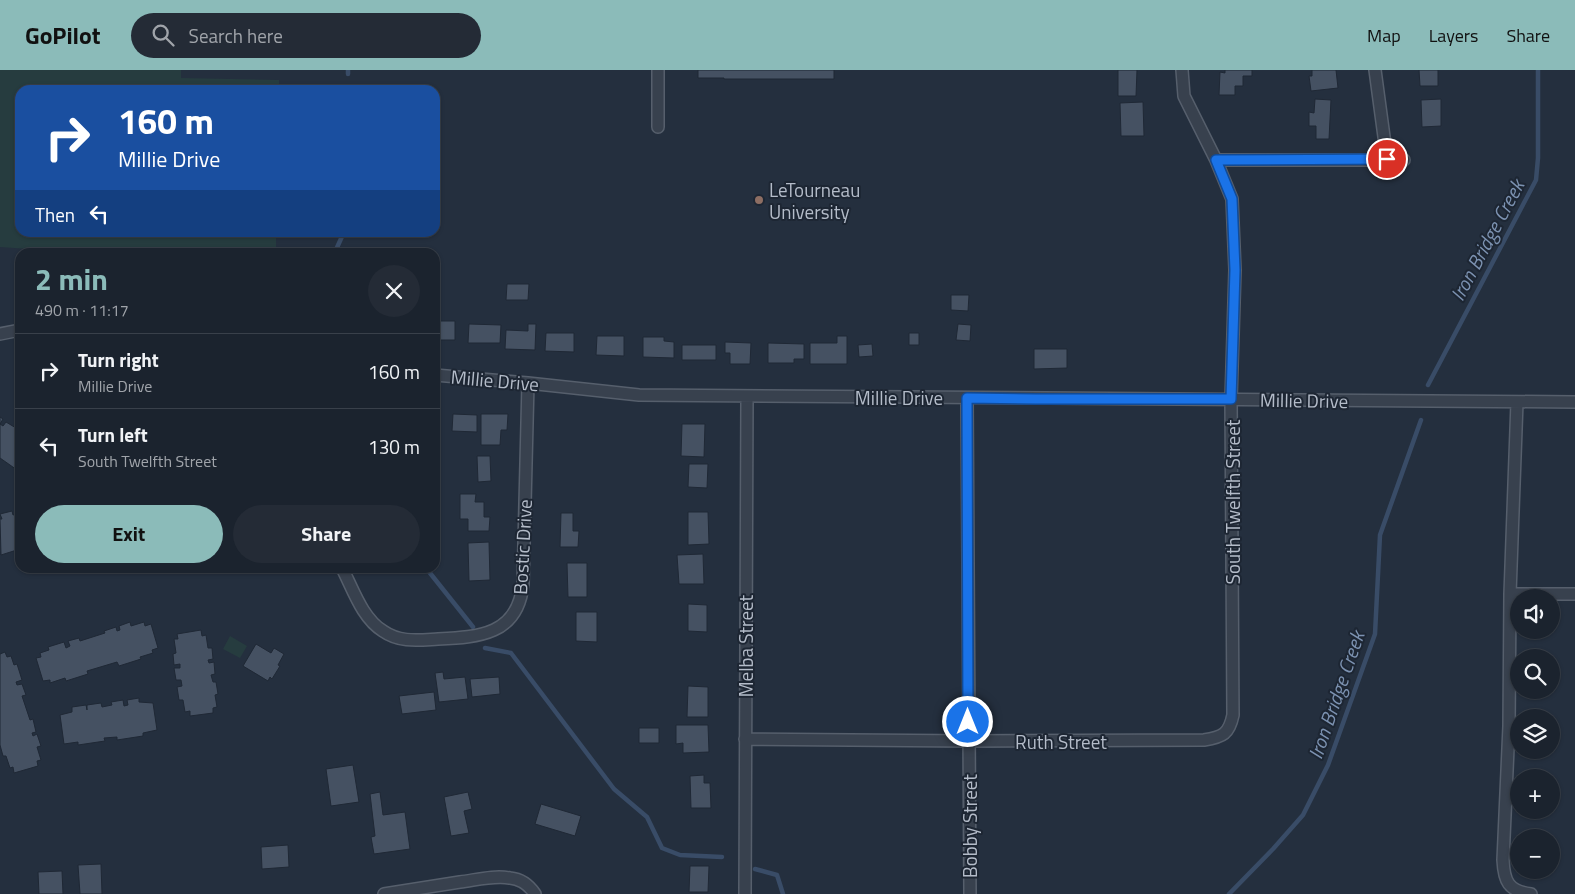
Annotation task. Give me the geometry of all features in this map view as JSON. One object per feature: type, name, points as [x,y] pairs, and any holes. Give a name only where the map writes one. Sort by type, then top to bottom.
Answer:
[{"type":"street","points":[[658,70],[658,127]]},
{"type":"street","name":"South Twelfth Street","points":[[1182,70],[1184,96],[1216,160],[1232,199],[1235,270],[1231,399],[1233,715],[1230,727],[1225,733]]},
{"type":"street","points":[[1374,70],[1387,159]]},
{"type":"street","points":[[1216,160],[1404,160]]},
{"type":"street","points":[[0,334],[15,331]]},
{"type":"street","name":"Millie Drive","points":[[440,375],[528,383],[625,395],[1575,402]]},
{"type":"street","name":"Bostic Drive","points":[[345,573],[369,618],[375,626],[391,636],[415,640],[470,637],[490,632],[505,624],[518,606],[523,584],[528,383]]},
{"type":"street","name":"Melba Street","points":[[746,894],[747,397]]},
{"type":"street","name":"Bobby Street","points":[[967,398],[970,894]]},
{"type":"street","points":[[1510,589],[1517,402]]},
{"type":"street","points":[[1510,594],[1509,726],[1503,860],[1509,886],[1531,894]]},
{"type":"street","points":[[1560,594],[1575,594]]},
{"type":"street","name":"Ruth Street","points":[[745,739],[968,741],[1204,740],[1216,738],[1225,733]]},
{"type":"street","points":[[384,894],[502,877],[521,881],[529,886],[535,894]]},
{"type":"green space","points":[[0,70],[181,70],[181,78],[279,80],[279,85],[15,85],[15,237],[276,237],[276,248],[0,247]]},
{"type":"green space","points":[[230,636],[247,646],[240,658],[223,649]]},
{"type":"building","points":[[698,70],[834,70],[834,79],[698,78]]},
{"type":"building","points":[[1118,70],[1137,70],[1136,96],[1118,96]]},
{"type":"building","points":[[1225,70],[1252,70],[1252,76],[1243,76],[1243,86],[1235,86],[1235,95],[1219,95],[1220,72],[1225,73]]},
{"type":"building","points":[[1312,70],[1336,70],[1338,88],[1311,91],[1309,76],[1312,76]]},
{"type":"building","points":[[1419,70],[1438,70],[1438,86],[1420,86]]},
{"type":"building","points":[[1315,99],[1331,100],[1329,139],[1316,139],[1316,126],[1309,126],[1309,112],[1314,113]]},
{"type":"building","points":[[1441,99],[1441,126],[1422,127],[1421,100]]},
{"type":"building","points":[[1143,102],[1144,136],[1121,136],[1120,103]]},
{"type":"building","points":[[507,284],[529,284],[528,300],[506,300]]},
{"type":"building","points":[[951,295],[969,295],[968,311],[951,310]]},
{"type":"building","points":[[440,321],[455,321],[455,340],[440,340]]},
{"type":"building","points":[[469,324],[501,325],[500,343],[468,343]]},
{"type":"building","points":[[528,324],[536,324],[535,350],[505,349],[506,330],[528,331]]},
{"type":"building","points":[[958,324],[971,325],[970,341],[956,340]]},
{"type":"building","points":[[546,333],[574,333],[574,352],[545,351]]},
{"type":"building","points":[[909,333],[919,333],[919,345],[909,345]]},
{"type":"building","points":[[597,336],[624,336],[624,356],[596,355]]},
{"type":"building","points":[[837,336],[847,336],[847,364],[810,364],[810,343],[837,343]]},
{"type":"building","points":[[643,337],[664,337],[664,341],[674,342],[674,358],[643,357]]},
{"type":"building","points":[[725,342],[751,343],[750,364],[730,364],[730,353],[725,353]]},
{"type":"building","points":[[768,343],[804,344],[804,359],[794,359],[794,363],[768,363]]},
{"type":"building","points":[[872,344],[873,356],[859,357],[858,345]]},
{"type":"building","points":[[682,345],[716,345],[716,360],[682,360]]},
{"type":"building","points":[[1034,349],[1067,349],[1067,368],[1034,369]]},
{"type":"building","points":[[453,414],[477,415],[477,432],[452,431]]},
{"type":"building","points":[[481,414],[508,414],[507,430],[501,430],[500,445],[481,445]]},
{"type":"building","points":[[6,422],[15,427],[15,468],[0,458],[0,424],[3,426]]},
{"type":"building","points":[[682,424],[705,424],[704,457],[681,456]]},
{"type":"building","points":[[477,456],[490,456],[491,481],[478,482]]},
{"type":"building","points":[[689,464],[708,464],[707,488],[688,487]]},
{"type":"building","points":[[460,494],[476,494],[475,502],[484,502],[484,517],[490,517],[489,531],[468,531],[468,519],[460,519]]},
{"type":"building","points":[[12,511],[13,515],[15,514],[15,551],[1,555],[0,519],[2,519],[0,514]]},
{"type":"building","points":[[688,512],[708,512],[709,544],[688,545]]},
{"type":"building","points":[[561,513],[573,513],[573,531],[579,531],[578,547],[560,547]]},
{"type":"building","points":[[489,542],[490,580],[469,581],[468,543]]},
{"type":"building","points":[[703,554],[704,584],[679,584],[677,555]]},
{"type":"building","points":[[567,563],[587,563],[587,597],[568,597]]},
{"type":"building","points":[[688,604],[707,605],[707,632],[688,631]]},
{"type":"building","points":[[576,612],[597,612],[597,642],[576,641]]},
{"type":"building","points":[[130,622],[131,626],[144,622],[145,626],[151,624],[158,648],[152,650],[153,653],[119,666],[117,662],[87,671],[88,674],[66,681],[65,678],[50,683],[50,680],[43,681],[36,658],[41,657],[40,653],[49,650],[48,647],[64,642],[66,648],[70,646],[68,641],[79,638],[80,641],[105,633],[104,631],[116,627],[117,631],[120,630],[119,626]]},
{"type":"building","points":[[201,630],[202,636],[206,635],[208,648],[212,648],[213,659],[208,660],[209,663],[214,662],[215,674],[211,675],[213,682],[216,682],[218,694],[215,695],[217,707],[213,708],[213,713],[190,716],[190,711],[185,712],[183,700],[179,700],[177,687],[182,686],[181,680],[176,680],[174,668],[180,668],[180,664],[174,665],[173,654],[176,653],[174,639],[178,639],[177,634]]},
{"type":"building","points":[[256,644],[271,653],[274,648],[284,654],[278,665],[280,666],[272,679],[270,677],[268,681],[243,666]]},
{"type":"building","points":[[5,652],[7,657],[11,656],[14,665],[17,664],[22,680],[16,682],[17,685],[22,684],[26,695],[22,696],[30,720],[33,719],[36,732],[32,733],[33,736],[37,734],[41,746],[37,747],[41,760],[37,761],[38,766],[14,773],[13,767],[10,768],[6,756],[3,756],[0,745],[0,654]]},
{"type":"building","points":[[443,672],[444,679],[465,677],[468,699],[439,702],[435,673]]},
{"type":"building","points":[[499,677],[500,694],[472,697],[470,679]]},
{"type":"building","points":[[688,686],[708,687],[708,717],[687,717]]},
{"type":"building","points":[[434,692],[436,710],[402,714],[399,696]]},
{"type":"building","points":[[139,698],[139,702],[153,703],[157,730],[143,733],[143,736],[117,740],[117,737],[104,738],[105,741],[78,745],[78,742],[64,744],[60,715],[72,712],[72,707],[86,705],[87,710],[87,705],[101,703],[102,707],[112,705],[111,702],[123,700],[124,706],[128,705],[127,700]]},
{"type":"building","points":[[676,725],[708,725],[709,752],[683,753],[683,743],[676,744]]},
{"type":"building","points":[[639,728],[659,728],[659,743],[639,743]]},
{"type":"building","points":[[353,765],[359,802],[331,806],[326,769]]},
{"type":"building","points":[[704,775],[704,783],[710,783],[711,808],[691,808],[690,776]]},
{"type":"building","points":[[380,792],[383,815],[405,812],[410,849],[374,854],[371,837],[375,836],[370,794]]},
{"type":"building","points":[[468,792],[472,809],[464,811],[469,833],[451,836],[444,797]]},
{"type":"building","points":[[541,804],[581,816],[575,836],[535,824]]},
{"type":"building","points":[[288,845],[289,867],[262,869],[261,847]]},
{"type":"building","points":[[101,864],[102,894],[80,894],[78,865]]},
{"type":"building","points":[[690,866],[709,866],[708,892],[689,892]]},
{"type":"building","points":[[62,871],[63,894],[39,894],[38,872]]},
{"type":"waterway","name":"Iron Bridge Creek","points":[[1428,385],[1536,180],[1538,158],[1538,70]]},
{"type":"waterway","points":[[337,248],[342,237]]},
{"type":"waterway","name":"Iron Bridge Creek","points":[[1229,894],[1303,815],[1328,765],[1375,634],[1380,535],[1421,420]]},
{"type":"waterway","points":[[430,573],[473,627]]},
{"type":"waterway","points":[[485,648],[511,653],[614,789],[647,817],[662,848],[680,855],[722,857]]},
{"type":"waterway","points":[[755,869],[777,875],[783,894]]},
{"type":"place","name":"LeTourneau University","points":[[759,200]]},
{"type":"route","points":[[968,722],[967,398],[1231,399],[1235,270],[1232,199],[1216,160],[1387,159]]}]
